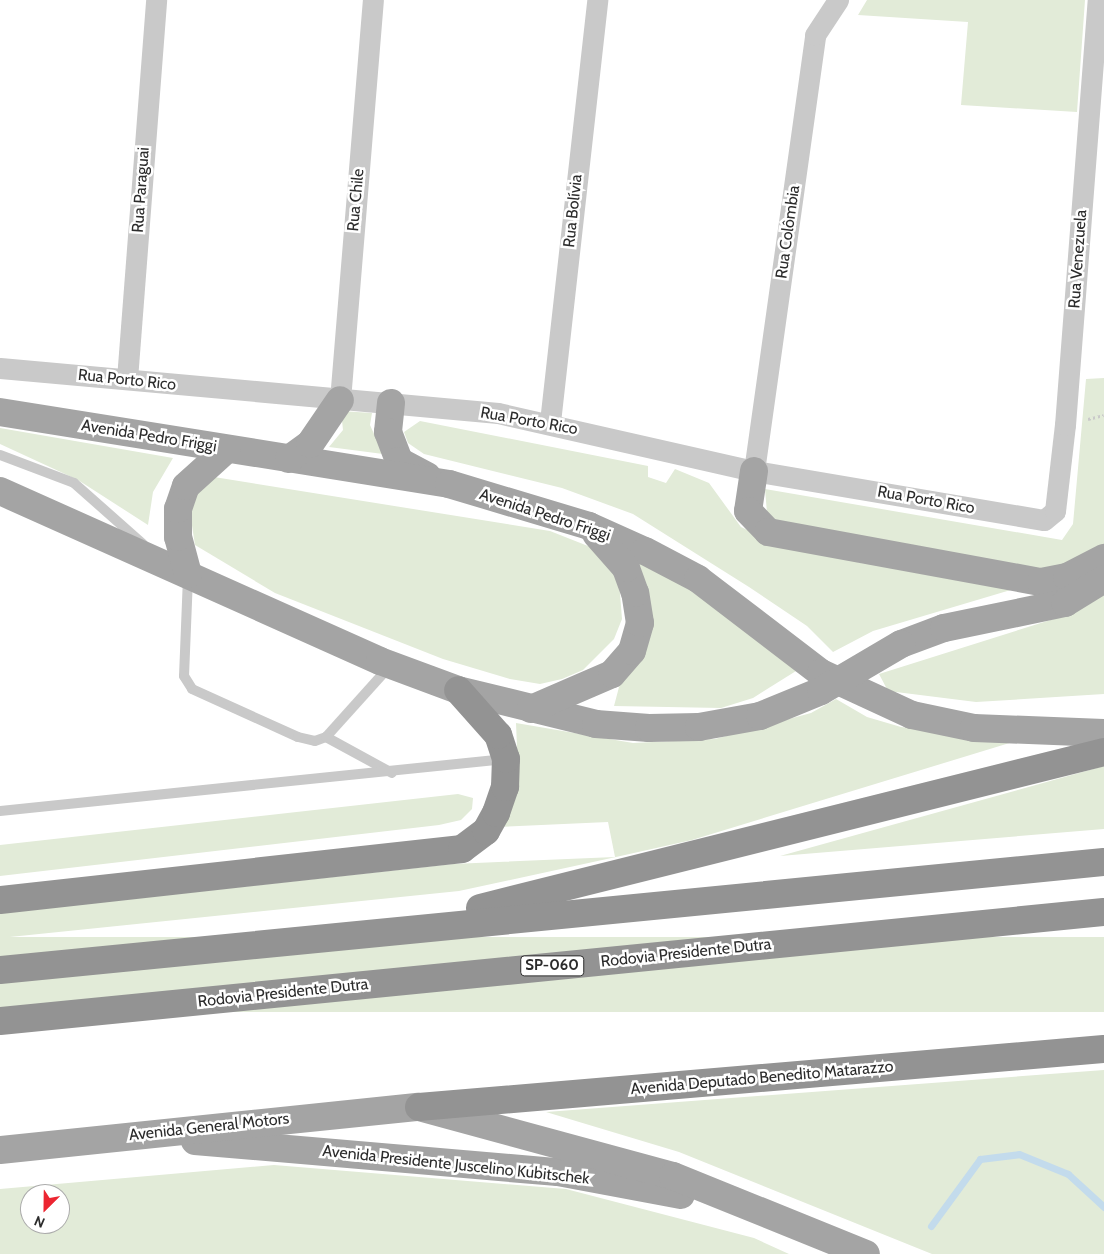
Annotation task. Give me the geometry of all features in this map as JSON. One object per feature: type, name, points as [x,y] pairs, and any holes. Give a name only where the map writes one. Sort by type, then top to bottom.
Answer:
[{"type":"highway","points":[[0,900],[462,849],[486,831],[496,813],[506,786],[506,759],[498,735],[458,690]]},
{"type":"highway","points":[[393,930],[1104,752]]},
{"type":"highway","points":[[0,970],[393,930],[1104,862]]},
{"type":"highway","name":"Rodovia Presidente Dutra","points":[[0,1021],[1104,912]]},
{"type":"highway","name":"Avenida Deputado Benedito Matarazzo","points":[[419,1107],[1104,1049]]},
{"type":"main road","points":[[289,459],[310,444],[340,400]]},
{"type":"main road","points":[[391,404],[388,432],[399,461],[414,472],[449,484]]},
{"type":"main road","name":"Avenida Pedro Friggi","points":[[0,412],[449,484],[589,526],[698,579],[821,673],[862,695],[912,714],[974,728],[1104,733]]},
{"type":"main road","points":[[188,574],[178,537],[178,509],[186,486],[209,461],[227,449]]},
{"type":"main road","points":[[754,471],[748,511],[768,532],[1041,582],[1067,577],[1104,558]]},
{"type":"main road","points":[[0,491],[157,558],[188,574],[390,665],[458,690],[596,724],[649,728],[699,727],[760,716],[821,691],[901,644],[944,628],[1065,602],[1104,579]]},
{"type":"main road","points":[[531,709],[612,674],[632,651],[640,623],[635,594],[626,568],[589,526]]},
{"type":"main road","name":"Avenida General Motors","points":[[0,1150],[126,1135],[419,1107]]},
{"type":"main road","name":"Avenida Presidente Juscelino Kubitschek","points":[[419,1107],[673,1176],[782,1218],[866,1254]]},
{"type":"main road","name":"Avenida Presidente Juscelino Kubitschek","points":[[126,1135],[558,1172],[782,1218]]},
{"type":"street","name":"Rua Paraguai","points":[[127,379],[156,0]]},
{"type":"street","name":"Rua Chile","points":[[340,400],[373,0]]},
{"type":"street","name":"Rua Bolívia","points":[[550,422],[597,0]]},
{"type":"street","name":"Rua Colômbia","points":[[754,471],[815,35],[838,0]]},
{"type":"street","name":"Rua Venezuela","points":[[1051,517],[1065,425],[1098,0]]},
{"type":"street","name":"Rua Porto Rico","points":[[0,368],[391,404],[550,422],[754,471],[1044,520],[1051,517]]},
{"type":"lane","points":[[0,455],[74,484],[157,558]]},
{"type":"lane","points":[[188,574],[184,676],[192,689],[298,737],[314,741],[326,737],[390,665]]},
{"type":"lane","points":[[326,737],[393,773]]},
{"type":"lane","points":[[0,811],[393,773],[506,759]]},
{"type":"green space","points":[[867,0],[1085,0],[1077,112],[961,105],[968,22],[858,15]]},
{"type":"green space","points":[[1104,378],[1104,555],[1055,572],[780,525],[767,513],[765,489],[1062,540],[1073,524],[1086,379]]},
{"type":"green space","points":[[341,411],[372,413],[370,425],[383,454],[329,447],[343,430]]},
{"type":"green space","points":[[420,421],[648,466],[648,477],[666,483],[675,469],[709,483],[741,527],[762,537],[861,563],[950,573],[1014,589],[873,631],[833,652],[807,626],[633,514],[562,488],[424,454],[408,443],[404,432]]},
{"type":"green space","points":[[0,428],[173,458],[153,492],[148,525],[78,480],[0,444]]},
{"type":"green space","points":[[214,477],[550,531],[593,548],[619,581],[622,619],[614,639],[583,670],[562,679],[540,684],[510,679],[443,659],[275,593],[195,545],[189,506],[199,485]]},
{"type":"green space","points":[[631,551],[804,666],[753,698],[721,708],[614,706],[646,585]]},
{"type":"green space","points":[[1104,594],[1104,694],[976,702],[888,691],[879,674],[1060,617]]},
{"type":"green space","points":[[836,699],[867,717],[901,727],[1016,741],[692,840],[616,857],[459,891],[0,938],[0,913],[453,864],[615,857],[608,822],[497,827],[518,771],[516,723],[633,743],[715,739],[811,713]]},
{"type":"green space","points":[[1104,766],[1104,829],[780,856]]},
{"type":"green space","points":[[458,794],[473,798],[472,809],[461,820],[439,825],[0,876],[0,845]]},
{"type":"green space","points":[[0,937],[1104,937],[1104,1012],[0,1012]]},
{"type":"green space","points":[[1104,1070],[1104,1254],[932,1254],[679,1152],[546,1112]]},
{"type":"green space","points":[[274,1165],[566,1189],[754,1238],[789,1254],[0,1254],[0,1189],[20,1187],[20,1234],[70,1234],[70,1184],[57,1184]]},
{"type":"waterway","points":[[931,1226],[980,1159],[1019,1154],[1068,1174],[1104,1207]]}]
